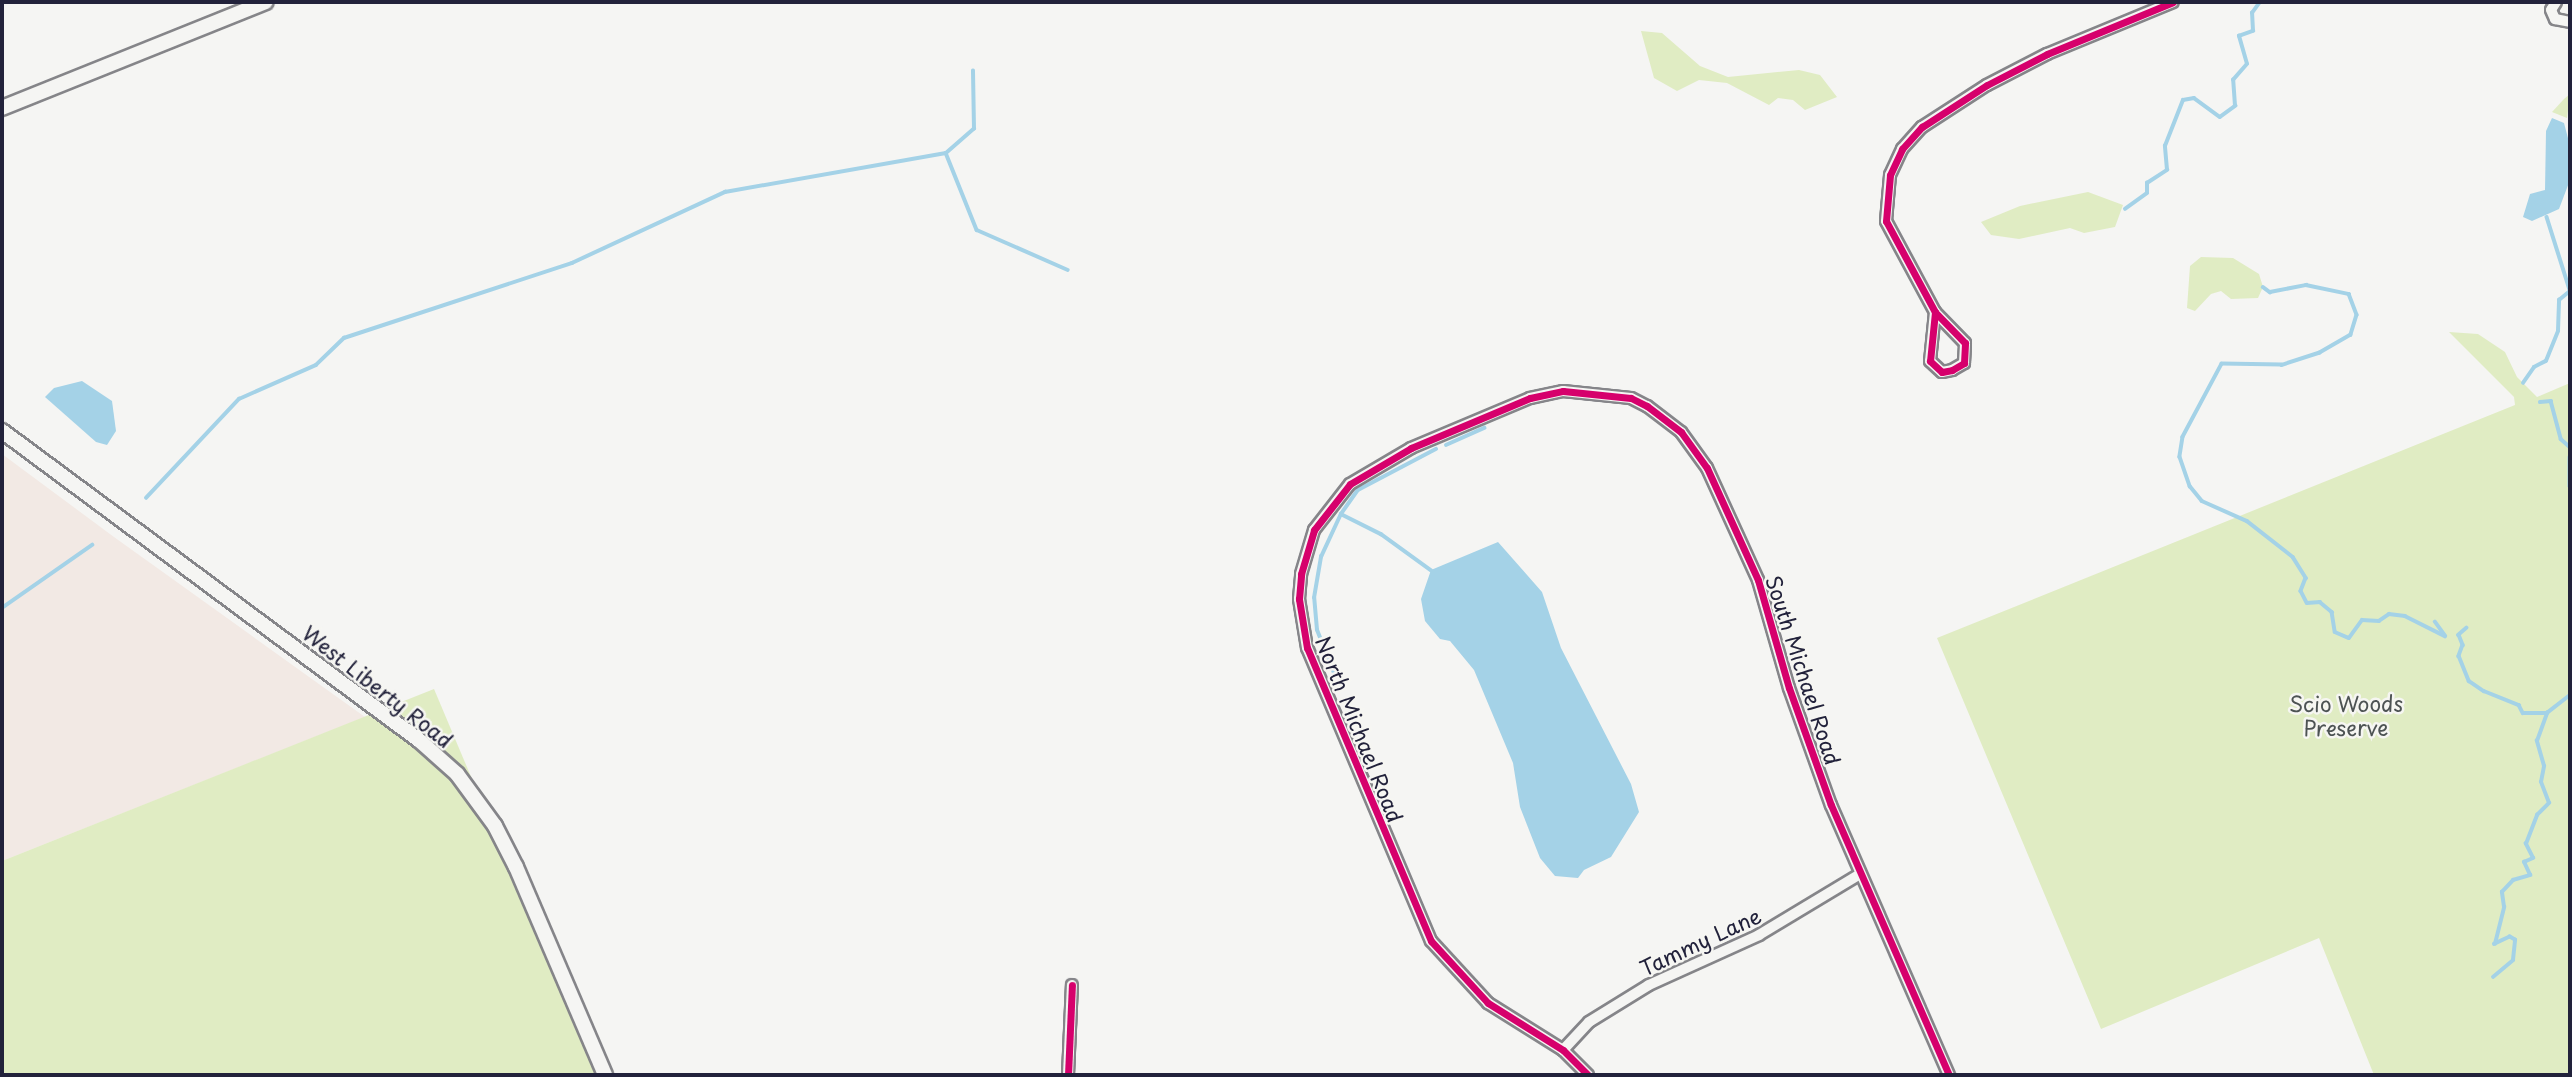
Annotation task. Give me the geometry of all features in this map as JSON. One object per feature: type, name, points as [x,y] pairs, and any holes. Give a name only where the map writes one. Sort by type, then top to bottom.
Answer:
[{"type":"main road","points":[[2,108],[267,2]]},
{"type":"main road","name":"West Liberty Road","points":[[2,432],[420,741],[457,774],[495,827],[516,867],[605,1075]]},
{"type":"street","points":[[1935,312],[1930,360],[1942,372],[1952,370],[1964,363],[1965,343],[1935,312],[1886,221],[1890,175],[1902,149],[1922,127],[1987,85],[2047,54],[2173,2]]},
{"type":"street","points":[[2556,2],[2551,10],[2555,19],[2570,22]]},
{"type":"street","name":"South Michael Road","points":[[1530,398],[1563,391],[1631,398],[1663,416],[1689,442],[1707,468],[1758,580],[1807,743],[1860,874],[1949,1075]]},
{"type":"street","name":"North Michael Road","points":[[1530,398],[1391,457],[1345,489],[1314,530],[1301,574],[1299,599],[1307,648],[1432,941],[1488,1003],[1563,1050],[1588,1075]]},
{"type":"street","name":"Tammy Lane","points":[[1563,1050],[1589,1022],[1649,985],[1750,940],[1860,874]]},
{"type":"street","points":[[1068,1075],[1072,985]]},
{"type":"shaded area","points":[[2,454],[114,537],[365,717],[2,861]]},
{"type":"green space","points":[[1641,31],[1662,33],[1700,66],[1728,77],[1799,70],[1820,75],[1837,97],[1805,110],[1793,100],[1778,98],[1769,105],[1727,83],[1699,80],[1677,91],[1654,78]]},
{"type":"green space","points":[[2570,94],[2567,118],[2552,112],[2564,99]]},
{"type":"green space","points":[[2088,192],[2123,205],[2115,227],[2084,233],[2070,228],[2019,239],[1991,235],[1981,222],[2020,206]]},
{"type":"green space","points":[[2201,257],[2233,258],[2259,274],[2263,287],[2258,298],[2231,299],[2221,291],[2211,294],[2195,311],[2187,308],[2190,266]]},
{"type":"green space","name":"Scio Woods Preserve","points":[[2449,332],[2478,334],[2505,352],[2517,377],[2537,397],[2570,383],[2570,1075],[2374,1075],[2319,938],[2101,1029],[1937,638],[2515,405],[2514,397]]},
{"type":"green space","points":[[434,689],[597,1075],[2,1075],[2,861]]},
{"type":"water","points":[[2552,118],[2564,123],[2569,142],[2570,180],[2559,209],[2532,221],[2523,217],[2530,194],[2545,190],[2546,131]]},
{"type":"water","points":[[82,381],[112,401],[116,431],[107,445],[96,442],[45,397],[54,388]]},
{"type":"water","points":[[1498,542],[1542,592],[1561,648],[1631,784],[1639,812],[1611,857],[1584,870],[1578,878],[1555,876],[1540,858],[1520,807],[1513,763],[1474,670],[1450,641],[1440,639],[1425,621],[1421,599],[1431,570]]},
{"type":"waterway","points":[[2125,209],[2147,193],[2147,183],[2167,170],[2165,146],[2183,100],[2194,98],[2220,117],[2235,106],[2233,80],[2247,64],[2239,36],[2253,31],[2252,13],[2260,2]]},
{"type":"waterway","points":[[946,153],[974,129],[973,71]]},
{"type":"waterway","points":[[146,498],[239,399],[316,365],[344,338],[572,263],[725,192],[946,153],[977,230],[1068,270]]},
{"type":"waterway","points":[[2547,217],[2570,290]]},
{"type":"waterway","points":[[2263,287],[2270,292],[2306,285],[2349,294],[2357,315],[2351,335],[2320,353],[2282,365],[2222,364],[2183,437],[2180,457],[2190,486],[2202,501],[2247,521],[2293,557],[2306,578],[2301,591],[2307,603],[2320,602],[2332,612],[2335,632],[2349,638],[2362,620],[2379,621],[2389,614],[2405,616],[2445,636],[2435,622]]},
{"type":"waterway","points":[[2523,383],[2534,367],[2546,361],[2558,331],[2559,300],[2570,291]]},
{"type":"waterway","points":[[2540,402],[2551,401],[2561,439],[2570,447]]},
{"type":"waterway","points":[[1446,445],[1484,428]]},
{"type":"waterway","points":[[1334,673],[1317,630],[1314,598],[1321,557],[1341,514],[1358,490],[1436,449]]},
{"type":"waterway","points":[[2570,457],[2570,486]]},
{"type":"waterway","points":[[1341,514],[1381,534],[1431,570]]},
{"type":"waterway","points":[[2,608],[92,545]]},
{"type":"waterway","points":[[2467,628],[2459,635],[2463,645],[2459,656],[2469,681],[2484,691],[2519,705],[2523,713],[2547,713],[2570,695]]},
{"type":"waterway","points":[[2493,977],[2513,960],[2515,940],[2510,937],[2495,944],[2504,907],[2502,892],[2513,880],[2530,875],[2524,862],[2533,858],[2526,844],[2537,815],[2549,803],[2541,782],[2544,766],[2537,741],[2547,713]]},
{"type":"cycle path","points":[[1935,312],[1930,361],[1942,372],[1952,370],[1964,363],[1965,343],[1935,312],[1886,221],[1890,175],[1902,149],[1922,127],[1987,85],[2047,54],[2173,2]]},
{"type":"cycle path","points":[[1588,1075],[1563,1050],[1488,1003],[1431,941],[1307,648],[1299,599],[1301,574],[1314,530],[1350,484],[1411,448],[1530,398],[1563,391],[1631,398],[1647,406],[1681,432],[1707,468],[1758,580],[1789,688],[1831,805],[1949,1075]]},
{"type":"cycle path","points":[[1068,1075],[1072,985]]}]
